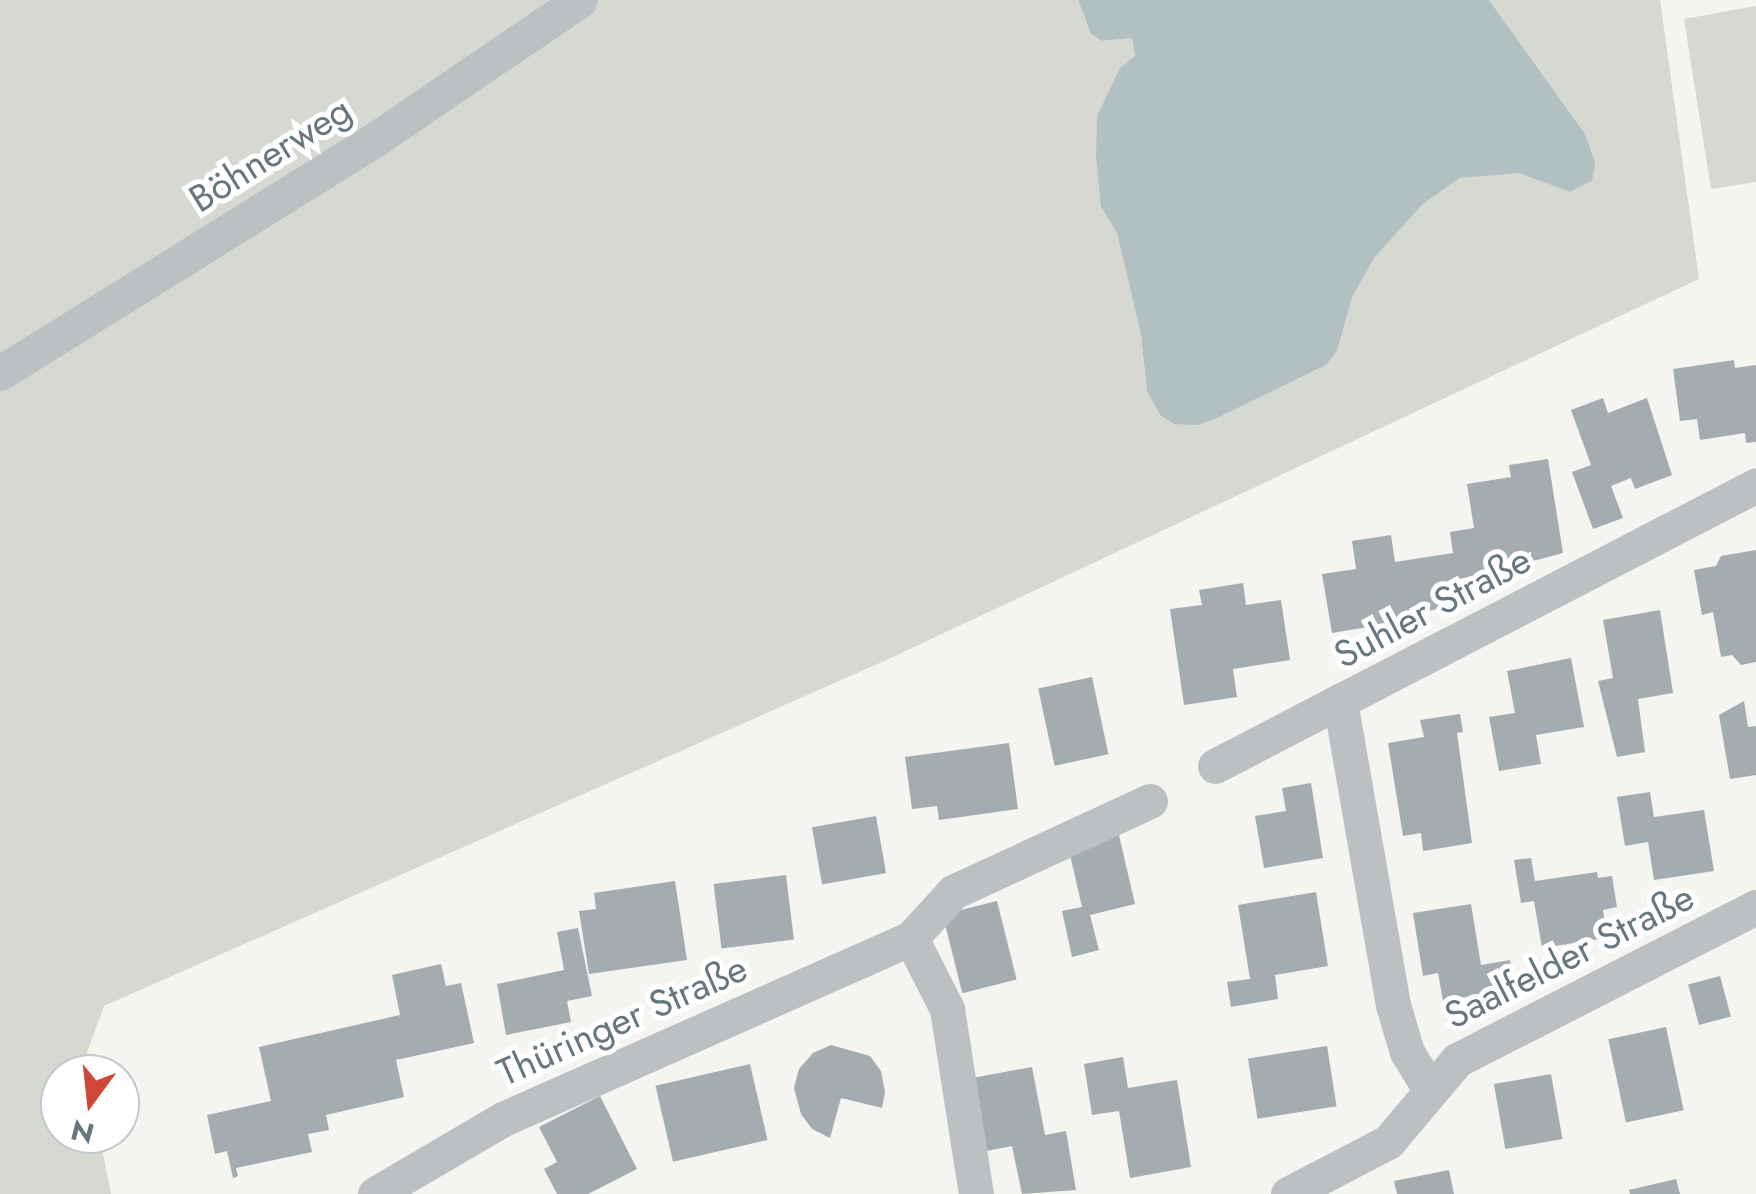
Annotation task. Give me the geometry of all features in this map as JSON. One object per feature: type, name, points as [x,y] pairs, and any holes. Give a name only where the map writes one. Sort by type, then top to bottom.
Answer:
[{"type":"street","name":"Böhnerweg","points":[[0,374],[376,138],[580,0]]},
{"type":"street","name":"Suhler Straße","points":[[1429,1088],[1407,1052],[1393,1004],[1340,701],[1756,486]]},
{"type":"street","points":[[1215,766],[1340,701]]},
{"type":"street","name":"Thüringer Straße","points":[[375,1194],[503,1118],[911,938],[953,892],[1150,800]]},
{"type":"street","name":"Saalfelder Straße","points":[[1288,1194],[1388,1142],[1412,1118],[1429,1088],[1457,1060],[1756,907]]},
{"type":"street","points":[[911,938],[947,1009],[976,1194]]},
{"type":"shaded area","points":[[0,0],[1078,0],[1091,34],[1100,41],[1132,38],[1135,56],[1101,207],[1117,233],[1141,335],[1147,391],[1160,415],[1174,424],[1217,418],[1326,365],[1337,351],[1352,298],[1374,258],[1423,204],[1460,178],[1519,172],[1570,192],[1585,134],[1489,0],[1660,0],[1699,279],[882,662],[104,1006],[86,1054],[40,1054],[40,1154],[103,1154],[111,1194],[0,1194]]},
{"type":"shaded area","points":[[1078,0],[1489,0],[1585,134],[1595,163],[1592,181],[1570,192],[1519,173],[1460,178],[1423,204],[1374,258],[1352,298],[1337,351],[1326,365],[1217,418],[1197,425],[1174,424],[1160,415],[1147,391],[1141,335],[1117,233],[1101,207],[1097,116],[1120,68],[1135,56],[1132,38],[1101,41],[1091,34]]},
{"type":"shaded area","points":[[1756,6],[1756,182],[1711,189],[1684,19]]},
{"type":"building","points":[[1734,360],[1735,368],[1756,365],[1756,442],[1746,443],[1745,433],[1700,440],[1697,419],[1680,421],[1673,369]]},
{"type":"building","points":[[1603,398],[1608,413],[1647,398],[1672,475],[1635,489],[1631,478],[1611,486],[1623,518],[1593,529],[1572,472],[1591,465],[1571,410]]},
{"type":"building","points":[[1548,459],[1563,553],[1515,566],[1514,562],[1484,566],[1485,574],[1458,579],[1462,605],[1421,612],[1422,618],[1332,633],[1322,574],[1356,569],[1352,541],[1391,535],[1395,562],[1453,553],[1450,532],[1474,528],[1467,484],[1511,477],[1509,465]]},
{"type":"building","points":[[1756,550],[1756,662],[1741,665],[1732,655],[1721,657],[1713,612],[1702,615],[1694,570],[1716,566],[1721,556]]},
{"type":"building","points":[[1243,583],[1246,605],[1281,600],[1290,660],[1233,669],[1237,697],[1184,705],[1170,609],[1202,605],[1199,590]]},
{"type":"building","points":[[1660,610],[1673,693],[1638,699],[1645,752],[1617,757],[1598,681],[1613,678],[1603,620]]},
{"type":"building","points":[[1571,658],[1584,727],[1536,735],[1541,764],[1499,771],[1489,717],[1515,713],[1507,671]]},
{"type":"building","points":[[1092,677],[1108,754],[1055,766],[1038,688]]},
{"type":"building","points":[[1744,701],[1748,727],[1756,726],[1756,775],[1730,779],[1719,715]]},
{"type":"building","points":[[1460,714],[1463,732],[1457,733],[1472,843],[1423,851],[1421,833],[1403,836],[1388,743],[1424,737],[1420,720]]},
{"type":"building","points":[[1009,743],[1018,809],[939,820],[937,806],[912,809],[905,757]]},
{"type":"building","points":[[1311,783],[1323,858],[1264,868],[1255,816],[1286,811],[1282,788]]},
{"type":"building","points":[[1650,792],[1654,817],[1704,810],[1714,871],[1654,880],[1648,842],[1625,846],[1617,797]]},
{"type":"building","points":[[876,816],[886,873],[822,884],[812,827]]},
{"type":"building","points":[[1118,831],[1135,904],[1090,915],[1099,950],[1072,957],[1062,911],[1082,907],[1067,842]]},
{"type":"building","points":[[1531,858],[1535,881],[1597,872],[1598,878],[1612,876],[1617,907],[1603,910],[1607,938],[1542,948],[1534,901],[1521,903],[1514,860]]},
{"type":"building","points":[[786,875],[794,940],[721,948],[714,884]]},
{"type":"building","points":[[675,881],[687,960],[589,974],[579,911],[596,909],[594,893]]},
{"type":"building","points":[[1316,892],[1328,966],[1275,975],[1278,999],[1231,1007],[1227,982],[1250,979],[1238,905]]},
{"type":"building","points":[[997,901],[1017,980],[962,993],[943,915]]},
{"type":"building","points":[[1471,904],[1481,965],[1510,960],[1515,989],[1443,1001],[1438,973],[1423,976],[1413,913]]},
{"type":"building","points":[[578,928],[592,996],[567,1001],[571,1022],[506,1035],[497,984],[564,970],[557,932]]},
{"type":"building","points":[[441,964],[446,986],[461,983],[474,1043],[396,1060],[404,1097],[326,1115],[329,1130],[308,1134],[312,1152],[236,1168],[238,1176],[233,1178],[227,1151],[215,1154],[207,1115],[271,1101],[259,1047],[400,1015],[392,975]]},
{"type":"building","points":[[1720,976],[1731,1017],[1699,1025],[1688,985]]},
{"type":"building","points":[[1666,1027],[1684,1110],[1626,1122],[1608,1039]]},
{"type":"building","points":[[831,1045],[870,1056],[881,1071],[885,1092],[882,1108],[841,1098],[830,1138],[812,1129],[801,1114],[794,1088],[799,1069],[813,1053]]},
{"type":"building","points":[[1327,1046],[1337,1106],[1258,1119],[1248,1059]]},
{"type":"building","points":[[1123,1057],[1128,1088],[1177,1080],[1191,1167],[1130,1178],[1119,1111],[1092,1115],[1084,1064]]},
{"type":"building","points":[[750,1064],[768,1140],[673,1162],[655,1086]]},
{"type":"building","points":[[1032,1067],[1045,1135],[1066,1131],[1076,1190],[1022,1194],[1012,1146],[986,1151],[972,1078]]},
{"type":"building","points":[[1551,1074],[1562,1139],[1505,1149],[1494,1084]]},
{"type":"building","points":[[600,1096],[637,1169],[588,1194],[557,1194],[544,1169],[557,1162],[539,1127]]},
{"type":"building","points":[[1449,1170],[1454,1194],[1397,1194],[1394,1181]]},
{"type":"building","points":[[1676,1179],[1680,1194],[1630,1194],[1629,1190]]}]
